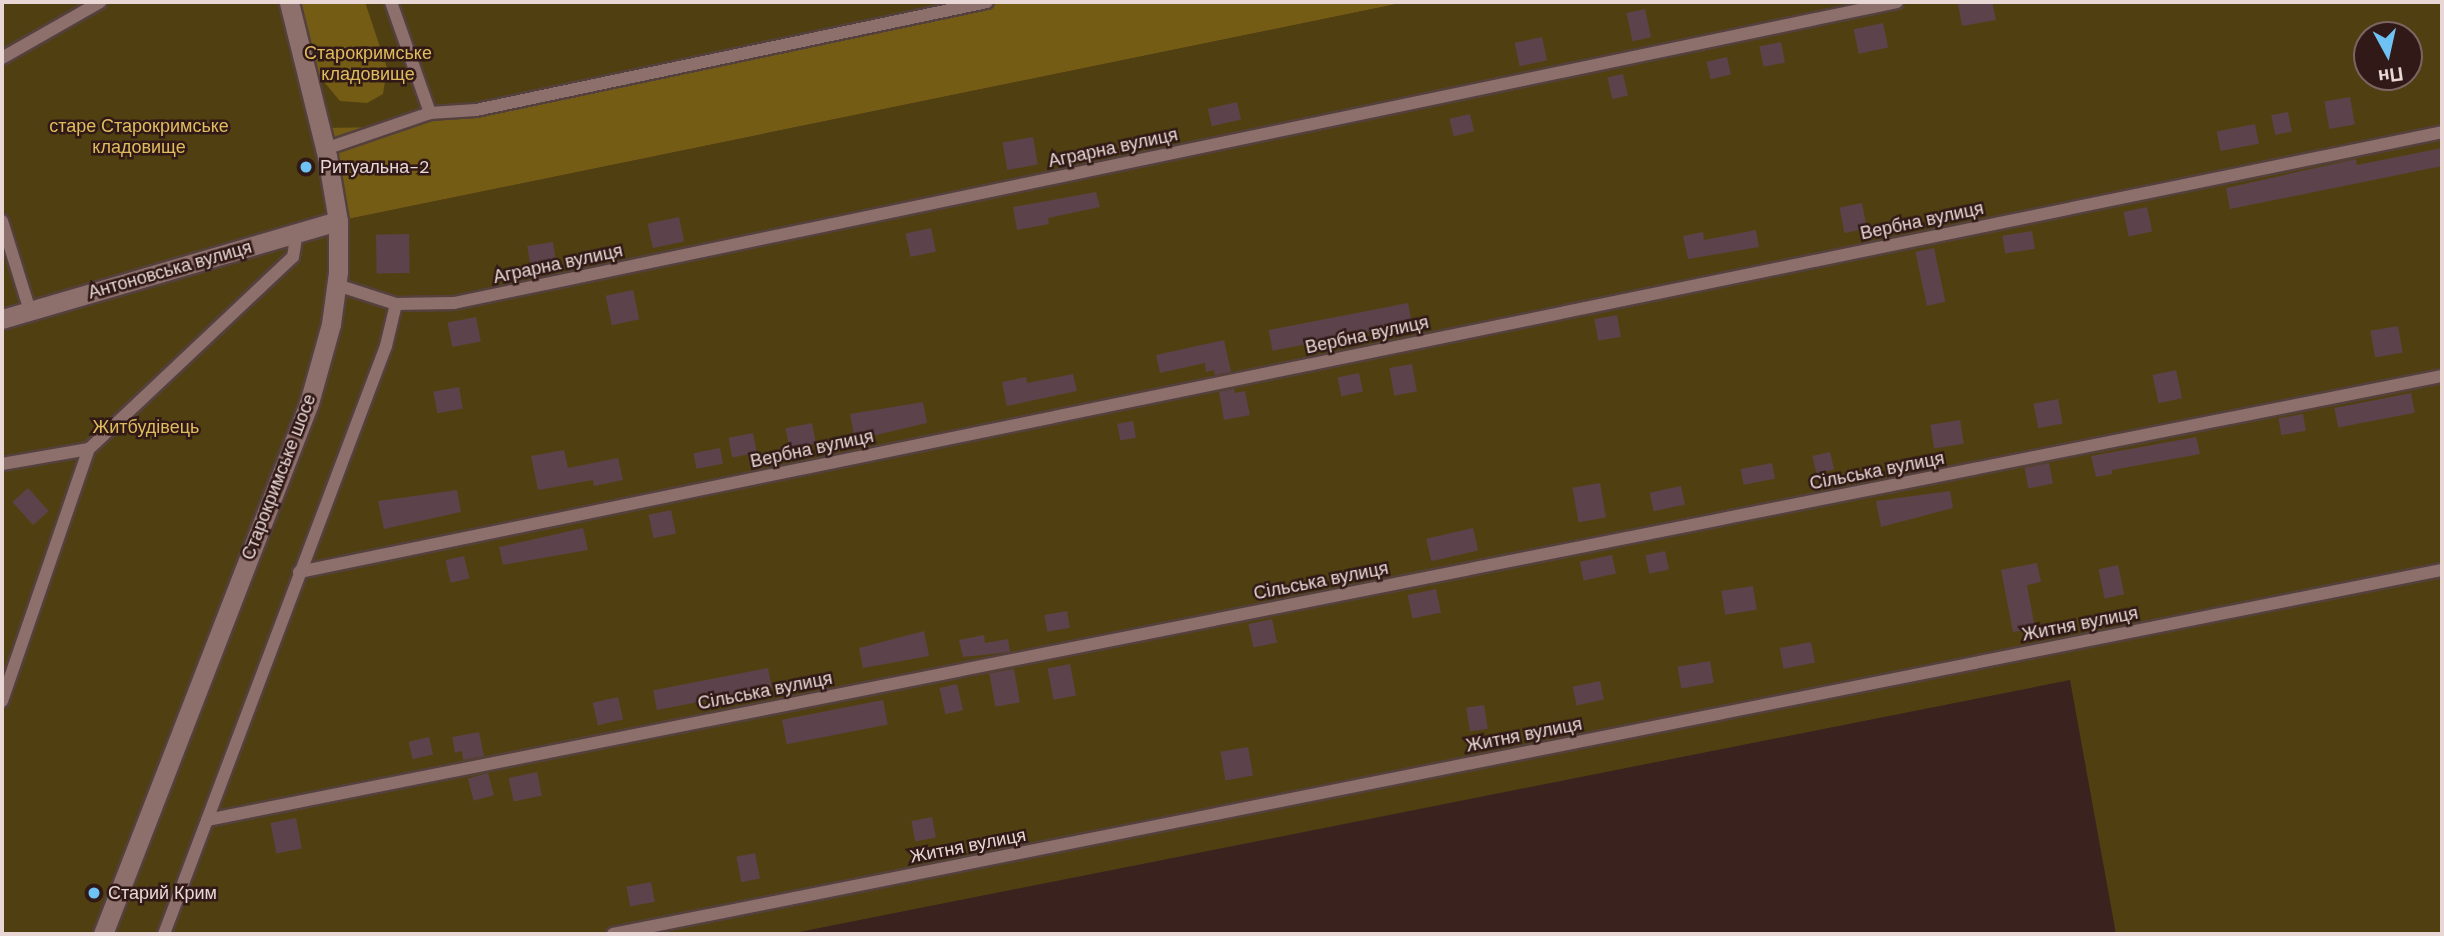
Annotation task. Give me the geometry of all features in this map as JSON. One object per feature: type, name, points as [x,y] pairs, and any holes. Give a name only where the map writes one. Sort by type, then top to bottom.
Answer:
[{"type":"street","name":"Старокримське шосе","points":[[103,934],[309,403],[337,285],[338,221],[325,149],[289,2]]},
{"type":"street","name":"Антоновська вулиця","points":[[2,319],[338,221]]},
{"type":"lane","points":[[2,58],[100,2]]},
{"type":"lane","points":[[391,2],[430,113]]},
{"type":"lane","points":[[325,149],[430,113],[476,110],[987,2]]},
{"type":"lane","name":"Аграрна вулиця","points":[[337,285],[396,304],[454,303],[1896,2]]},
{"type":"lane","name":"Вербна вулиця","points":[[299,572],[2442,132]]},
{"type":"lane","points":[[2,222],[30,311]]},
{"type":"lane","points":[[2,701],[89,449],[293,257],[297,233]]},
{"type":"lane","points":[[164,934],[386,346],[396,304]]},
{"type":"lane","name":"Сільська вулиця","points":[[207,820],[2442,376]]},
{"type":"lane","points":[[2,464],[89,449]]},
{"type":"lane","name":"Житня вулиця","points":[[613,934],[2442,570]]},
{"type":"lane","points":[[2,672],[18,656]]},
{"type":"green space","points":[[2,2],[987,2],[338,221],[1406,2],[2442,2],[2442,934],[2116,934],[2070,680],[789,934],[2,934]]},
{"type":"green space","name":"Старокримське кладовище","points":[[298,2],[365,2],[387,68],[383,94],[367,103],[340,101],[319,76]]},
{"type":"green space","points":[[987,2],[1406,2],[338,221],[319,128],[393,127]]},
{"type":"building","points":[[1992,2],[1996,20],[1962,26],[1958,4]]},
{"type":"building","points":[[1645,9],[1651,37],[1632,41],[1626,13]]},
{"type":"building","points":[[1883,23],[1888,47],[1859,54],[1854,29]]},
{"type":"building","points":[[1542,37],[1547,60],[1520,66],[1515,43]]},
{"type":"building","points":[[1781,42],[1785,63],[1763,67],[1759,46]]},
{"type":"building","points":[[1727,57],[1731,75],[1711,79],[1707,62]]},
{"type":"building","points":[[1623,74],[1628,95],[1612,99],[1607,78]]},
{"type":"building","points":[[2350,97],[2355,125],[2329,129],[2324,102]]},
{"type":"building","points":[[1237,102],[1241,120],[1212,126],[1208,109]]},
{"type":"building","points":[[2288,112],[2292,132],[2275,135],[2271,115]]},
{"type":"building","points":[[1470,114],[1474,132],[1454,136],[1450,119]]},
{"type":"building","points":[[2255,124],[2259,144],[2221,151],[2217,131]]},
{"type":"building","points":[[1033,137],[1038,165],[1007,170],[1002,142]]},
{"type":"building","points":[[2442,148],[2442,166],[2230,209],[2226,188],[2356,159],[2357,165]]},
{"type":"building","points":[[1096,192],[1100,207],[1048,218],[1049,224],[1017,230],[1013,207]]},
{"type":"building","points":[[1862,203],[1867,229],[1844,233],[1839,207]]},
{"type":"building","points":[[2147,207],[2152,231],[2129,236],[2124,212]]},
{"type":"building","points":[[679,217],[684,241],[653,248],[648,224]]},
{"type":"building","points":[[931,228],[936,251],[911,257],[906,233]]},
{"type":"building","points":[[1756,230],[1759,247],[1688,259],[1683,236],[1703,232],[1704,240]]},
{"type":"building","points":[[2032,231],[2035,249],[2005,253],[2002,236]]},
{"type":"building","points":[[409,234],[410,273],[377,274],[376,235]]},
{"type":"building","points":[[553,242],[557,267],[531,271],[527,246]]},
{"type":"building","points":[[1934,248],[1945,302],[1927,306],[1915,252]]},
{"type":"building","points":[[633,290],[639,319],[612,325],[606,296]]},
{"type":"building","points":[[1408,303],[1412,324],[1273,351],[1269,330]]},
{"type":"building","points":[[1617,315],[1621,337],[1598,341],[1594,319]]},
{"type":"building","points":[[476,317],[481,342],[452,347],[448,323]]},
{"type":"building","points":[[2398,326],[2403,353],[2375,357],[2370,331]]},
{"type":"building","points":[[1224,340],[1231,372],[1215,375],[1214,370],[1206,372],[1205,363],[1160,373],[1156,355]]},
{"type":"building","points":[[1412,364],[1417,392],[1394,396],[1389,368]]},
{"type":"building","points":[[2176,370],[2182,398],[2159,403],[2153,375]]},
{"type":"building","points":[[1359,373],[1363,392],[1341,396],[1337,378]]},
{"type":"building","points":[[1073,374],[1077,391],[1007,406],[1002,382],[1026,377],[1027,383]]},
{"type":"building","points":[[459,387],[463,409],[437,413],[433,392]]},
{"type":"building","points":[[1234,389],[1235,393],[1245,391],[1250,415],[1224,420],[1219,392]]},
{"type":"building","points":[[2411,393],[2415,413],[2338,428],[2334,408]]},
{"type":"building","points":[[2058,399],[2063,424],[2038,428],[2033,404]]},
{"type":"building","points":[[923,402],[927,423],[855,440],[850,414]]},
{"type":"building","points":[[2303,414],[2306,431],[2281,435],[2278,418]]},
{"type":"building","points":[[1960,420],[1964,444],[1934,448],[1930,425]]},
{"type":"building","points":[[1133,421],[1136,438],[1120,441],[1117,424]]},
{"type":"building","points":[[812,423],[816,444],[790,449],[785,428]]},
{"type":"building","points":[[753,433],[757,453],[732,457],[728,438]]},
{"type":"building","points":[[2196,437],[2200,454],[2112,470],[2112,474],[2096,477],[2091,456]]},
{"type":"building","points":[[720,448],[723,464],[697,469],[693,453]]},
{"type":"building","points":[[564,450],[568,468],[618,458],[623,480],[594,486],[593,480],[538,490],[531,456]]},
{"type":"building","points":[[1830,452],[1834,470],[1817,474],[1812,456]]},
{"type":"building","points":[[1772,463],[1775,479],[1744,485],[1741,469]]},
{"type":"building","points":[[2049,463],[2053,484],[2028,488],[2024,468]]},
{"type":"building","points":[[1600,483],[1606,517],[1579,522],[1572,488]]},
{"type":"building","points":[[1681,486],[1685,505],[1654,511],[1650,493]]},
{"type":"building","points":[[28,488],[49,511],[33,525],[12,502]]},
{"type":"building","points":[[457,490],[461,512],[384,529],[378,501]]},
{"type":"building","points":[[1950,491],[1953,508],[1881,527],[1876,501]]},
{"type":"building","points":[[671,510],[676,533],[653,538],[649,515]]},
{"type":"building","points":[[583,528],[588,550],[503,565],[499,547]]},
{"type":"building","points":[[1473,528],[1478,550],[1431,561],[1426,539]]},
{"type":"building","points":[[1665,551],[1669,570],[1649,574],[1645,555]]},
{"type":"building","points":[[1612,555],[1616,574],[1584,580],[1580,562]]},
{"type":"building","points":[[464,556],[469,578],[451,583],[445,560]]},
{"type":"building","points":[[2037,563],[2041,582],[2027,585],[2035,628],[2013,632],[2001,570]]},
{"type":"building","points":[[2118,565],[2124,594],[2105,599],[2098,569]]},
{"type":"building","points":[[1753,586],[1757,610],[1725,615],[1721,591]]},
{"type":"building","points":[[1436,589],[1441,612],[1413,619],[1408,595]]},
{"type":"building","points":[[1067,611],[1070,628],[1047,632],[1044,615]]},
{"type":"building","points":[[1272,619],[1277,642],[1254,647],[1249,624]]},
{"type":"building","points":[[924,631],[929,656],[863,668],[859,648]]},
{"type":"building","points":[[984,635],[985,643],[1008,639],[1010,652],[963,657],[959,640]]},
{"type":"building","points":[[1811,642],[1815,663],[1784,669],[1780,648]]},
{"type":"building","points":[[1710,661],[1714,683],[1681,688],[1678,667]]},
{"type":"building","points":[[1070,664],[1076,695],[1054,700],[1047,668]]},
{"type":"building","points":[[768,668],[772,688],[657,710],[653,690]]},
{"type":"building","points":[[1014,669],[1020,702],[995,707],[989,673]]},
{"type":"building","points":[[1600,681],[1604,700],[1577,705],[1573,687]]},
{"type":"building","points":[[957,684],[963,710],[946,714],[939,688]]},
{"type":"building","points":[[618,697],[623,719],[598,725],[593,703]]},
{"type":"building","points":[[883,700],[888,725],[787,744],[782,720]]},
{"type":"building","points":[[1484,705],[1488,729],[1470,732],[1466,708]]},
{"type":"building","points":[[479,732],[484,756],[463,760],[462,751],[455,753],[452,737]]},
{"type":"building","points":[[429,737],[433,755],[413,759],[409,742]]},
{"type":"building","points":[[1248,747],[1253,776],[1225,780],[1220,752]]},
{"type":"building","points":[[537,772],[542,795],[514,802],[509,778]]},
{"type":"building","points":[[488,773],[494,795],[474,801],[468,778]]},
{"type":"building","points":[[932,817],[936,838],[915,842],[911,821]]},
{"type":"building","points":[[296,818],[302,848],[276,853],[270,823]]},
{"type":"building","points":[[755,853],[760,879],[741,882],[736,857]]},
{"type":"building","points":[[651,882],[655,902],[630,906],[626,887]]},
{"type":"place","name":"Ритуальна-2","points":[[306,167]]},
{"type":"place","name":"Старий Крим","points":[[94,893]]},
{"type":"park label","name":"старе Старокримське кладовище","points":[[139,137]]},
{"type":"park label","name":"Житбудівець","points":[[146,427]]}]
